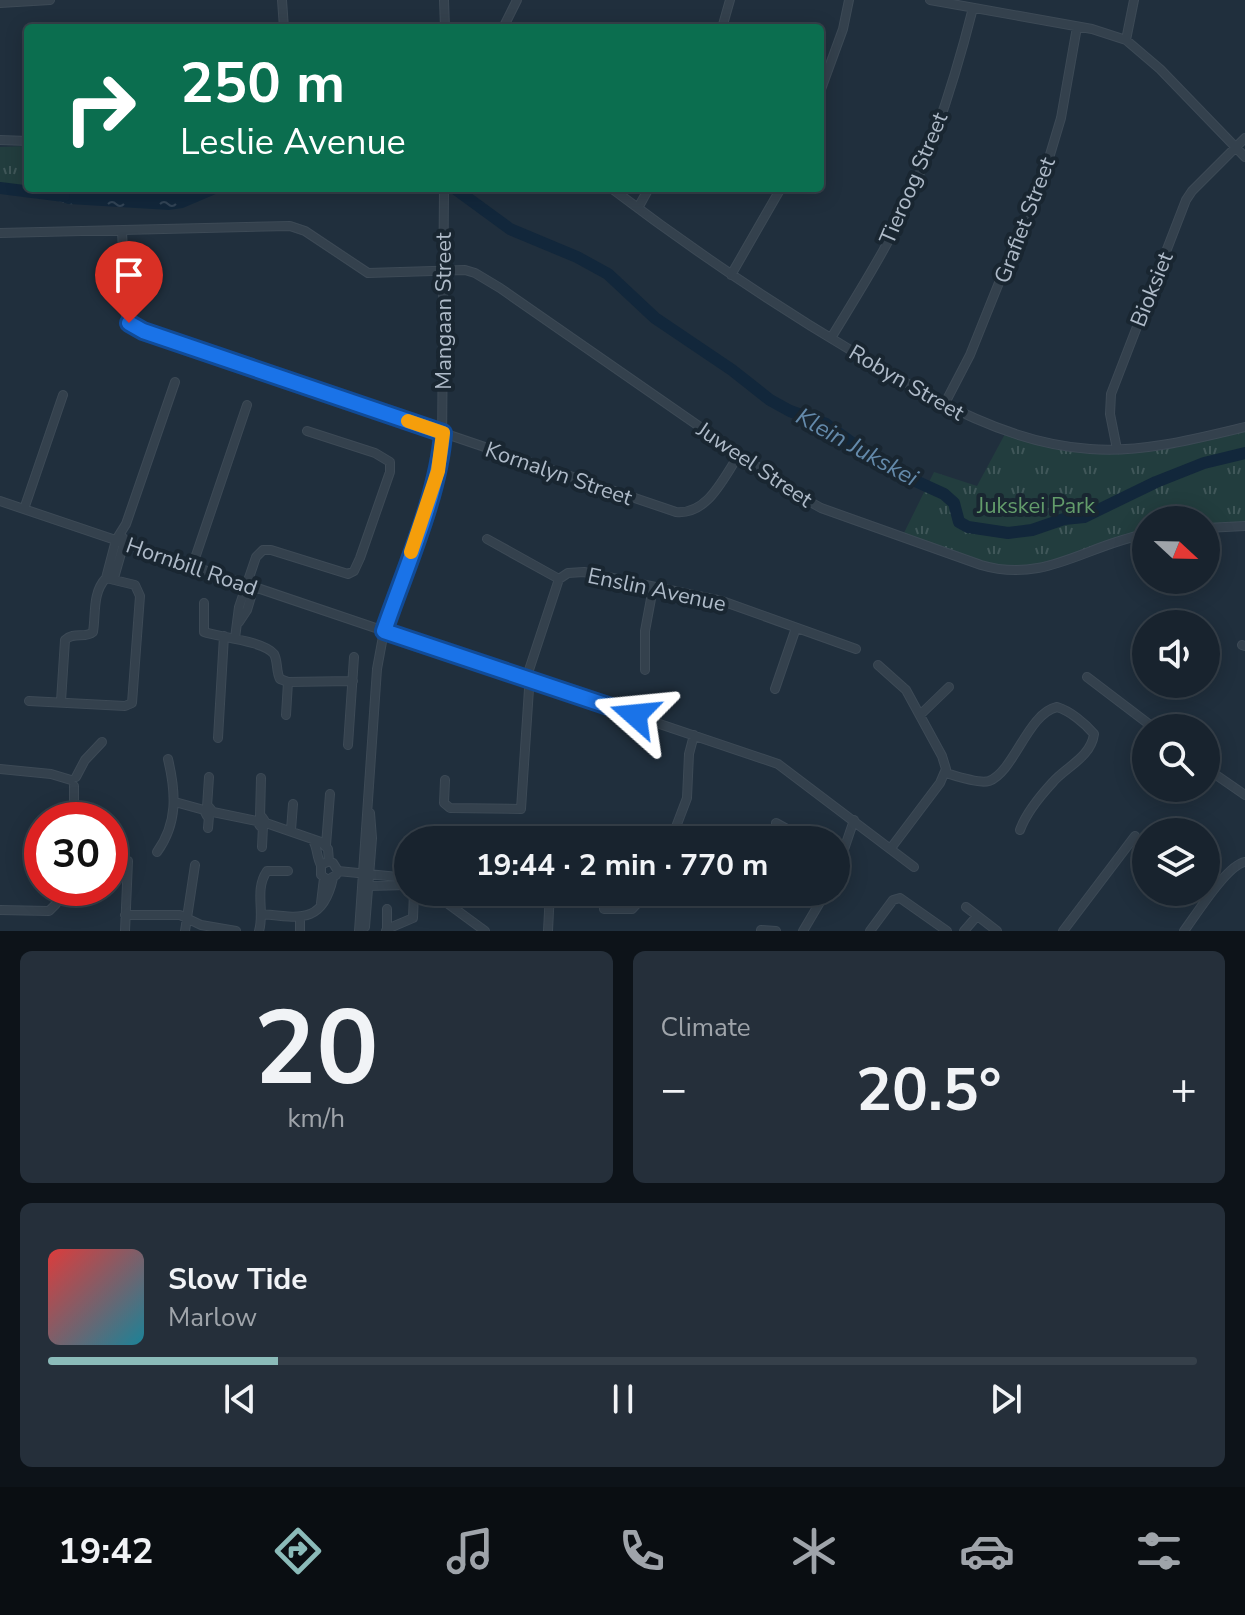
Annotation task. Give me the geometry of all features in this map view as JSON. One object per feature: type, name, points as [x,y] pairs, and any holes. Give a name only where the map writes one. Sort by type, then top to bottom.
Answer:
[{"type":"street","points":[[0,3],[50,0]]},
{"type":"street","points":[[282,0],[284,24]]},
{"type":"street","points":[[444,0],[445,24]]},
{"type":"street","points":[[505,24],[517,0]]},
{"type":"street","points":[[723,24],[730,0]]},
{"type":"street","points":[[824,81],[843,29],[849,0]]},
{"type":"street","points":[[930,0],[1077,27],[1126,40],[1160,69],[1245,157]]},
{"type":"street","points":[[1126,40],[1134,0]]},
{"type":"street","name":"Tieroog Street","points":[[831,338],[889,240],[902,212],[948,95],[973,8]]},
{"type":"street","name":"Grafiet Street","points":[[944,405],[973,349],[1053,147],[1077,27]]},
{"type":"street","name":"Bioksiet","points":[[1117,449],[1110,399],[1189,196],[1245,138]]},
{"type":"street","points":[[0,140],[24,141]]},
{"type":"street","name":"Mangaan Street","points":[[362,931],[373,710],[384,631],[441,456],[444,192]]},
{"type":"street","name":"Robyn Street","points":[[616,192],[731,275],[944,405],[982,423],[1080,448],[1117,449],[1190,439],[1245,427]]},
{"type":"street","points":[[638,208],[647,192]]},
{"type":"street","points":[[731,275],[779,192]]},
{"type":"street","name":"Juweel Street","points":[[0,233],[295,227],[368,273],[465,270],[485,278],[739,455],[821,508],[1000,570],[1042,569],[1132,537]]},
{"type":"street","name":"Kornalyn Street","points":[[122,231],[125,314],[132,326],[681,512],[690,512],[703,505],[739,455]]},
{"type":"street","points":[[61,701],[65,640],[70,636],[90,635],[93,632],[97,594],[110,578],[175,382]]},
{"type":"street","points":[[24,509],[63,395]]},
{"type":"street","points":[[192,567],[247,405]]},
{"type":"street","points":[[235,638],[239,607],[250,586],[256,557],[266,549],[344,574],[356,568],[390,472],[390,462],[375,453],[307,431]]},
{"type":"street","name":"Hornbill Road","points":[[0,501],[121,539],[192,567],[783,766],[914,867]]},
{"type":"street","points":[[1220,527],[1245,526]]},
{"type":"street","points":[[487,539],[559,579]]},
{"type":"street","name":"Enslin Avenue","points":[[445,780],[444,803],[450,808],[520,811],[528,671],[559,579],[564,574],[577,572],[722,601],[856,649]]},
{"type":"street","points":[[29,701],[125,706],[133,701],[140,596],[135,585],[110,578]]},
{"type":"street","points":[[645,670],[645,631],[653,588]]},
{"type":"street","points":[[204,603],[204,632],[235,638],[272,652],[277,676],[288,682],[353,681]]},
{"type":"street","points":[[775,689],[796,628]]},
{"type":"street","points":[[218,738],[224,636]]},
{"type":"street","points":[[348,745],[354,657]]},
{"type":"street","points":[[878,665],[903,686],[921,714],[942,756],[946,773],[891,848]]},
{"type":"street","points":[[1087,677],[1136,714]]},
{"type":"street","points":[[286,715],[288,682]]},
{"type":"street","points":[[921,714],[949,687]]},
{"type":"street","points":[[946,773],[979,781],[991,780],[1045,711],[1057,707],[1068,712],[1091,730],[1093,741],[1072,767],[1051,784],[1025,818],[1020,830]]},
{"type":"street","points":[[676,826],[687,798],[689,754],[694,735]]},
{"type":"street","points":[[74,802],[74,781],[85,760],[102,742]]},
{"type":"street","points":[[157,852],[169,831],[175,802],[168,759]]},
{"type":"street","points":[[0,769],[51,774],[74,781]]},
{"type":"street","points":[[208,828],[209,777]]},
{"type":"street","points":[[261,778],[262,847]]},
{"type":"street","points":[[1220,778],[1245,795]]},
{"type":"street","points":[[330,794],[325,863],[319,870],[331,876],[366,872],[394,876]]},
{"type":"street","points":[[175,802],[291,830],[326,845]]},
{"type":"street","points":[[291,830],[293,804]]},
{"type":"street","points":[[850,829],[854,820]]},
{"type":"street","points":[[776,823],[781,826]]},
{"type":"street","points":[[262,914],[300,918],[310,916],[321,903],[333,863],[317,859],[315,843],[311,838]]},
{"type":"street","points":[[1063,931],[1132,840]]},
{"type":"street","points":[[1184,931],[1225,877],[1238,863],[1245,862]]},
{"type":"street","points":[[185,931],[195,865]]},
{"type":"street","points":[[259,931],[262,914],[258,905],[264,873],[288,871]]},
{"type":"street","points":[[365,886],[394,885]]},
{"type":"street","points":[[870,931],[893,900],[900,898],[947,931]]},
{"type":"street","points":[[0,910],[49,911],[54,906]]},
{"type":"street","points":[[125,931],[126,906]]},
{"type":"street","points":[[387,909],[386,930],[413,918],[413,906]]},
{"type":"street","points":[[451,906],[485,931]]},
{"type":"street","points":[[548,931],[549,906]]},
{"type":"street","points":[[604,909],[632,909],[635,906]]},
{"type":"street","points":[[803,931],[818,906]]},
{"type":"street","points":[[966,907],[997,931]]},
{"type":"street","points":[[125,915],[174,915],[201,925],[236,931]]},
{"type":"street","points":[[964,931],[977,916]]},
{"type":"street","points":[[300,918],[300,931]]},
{"type":"street","points":[[761,930],[776,931]]},
{"type":"green space","points":[[24,146],[24,190],[0,188],[0,147]]},
{"type":"green space","points":[[54,192],[196,192],[177,201]]},
{"type":"green space","name":"Jukskei Park","points":[[1245,430],[1245,528],[1220,529],[1220,506],[1132,506],[1132,542],[1056,564],[998,570],[902,537],[934,472],[977,486],[1005,434],[1089,451]]},
{"type":"water","points":[[48,192],[221,192],[183,208],[169,210],[68,204],[52,199]]},
{"type":"waterway","name":"Klein Jukskei","points":[[0,188],[24,191]]},
{"type":"waterway","name":"Klein Jukskei","points":[[32,192],[64,196]]},
{"type":"waterway","name":"Klein Jukskei","points":[[459,192],[510,229],[577,257],[608,274],[655,318],[770,400],[826,424],[887,468],[944,494],[954,503],[959,522],[968,527],[1008,533],[1084,517],[1156,482],[1204,463],[1245,453]]},
{"type":"slow traffic","points":[[408,421],[443,433],[438,471],[411,552]]},
{"type":"route","points":[[129,323],[143,331],[443,433],[438,471],[384,631],[635,715]]}]
